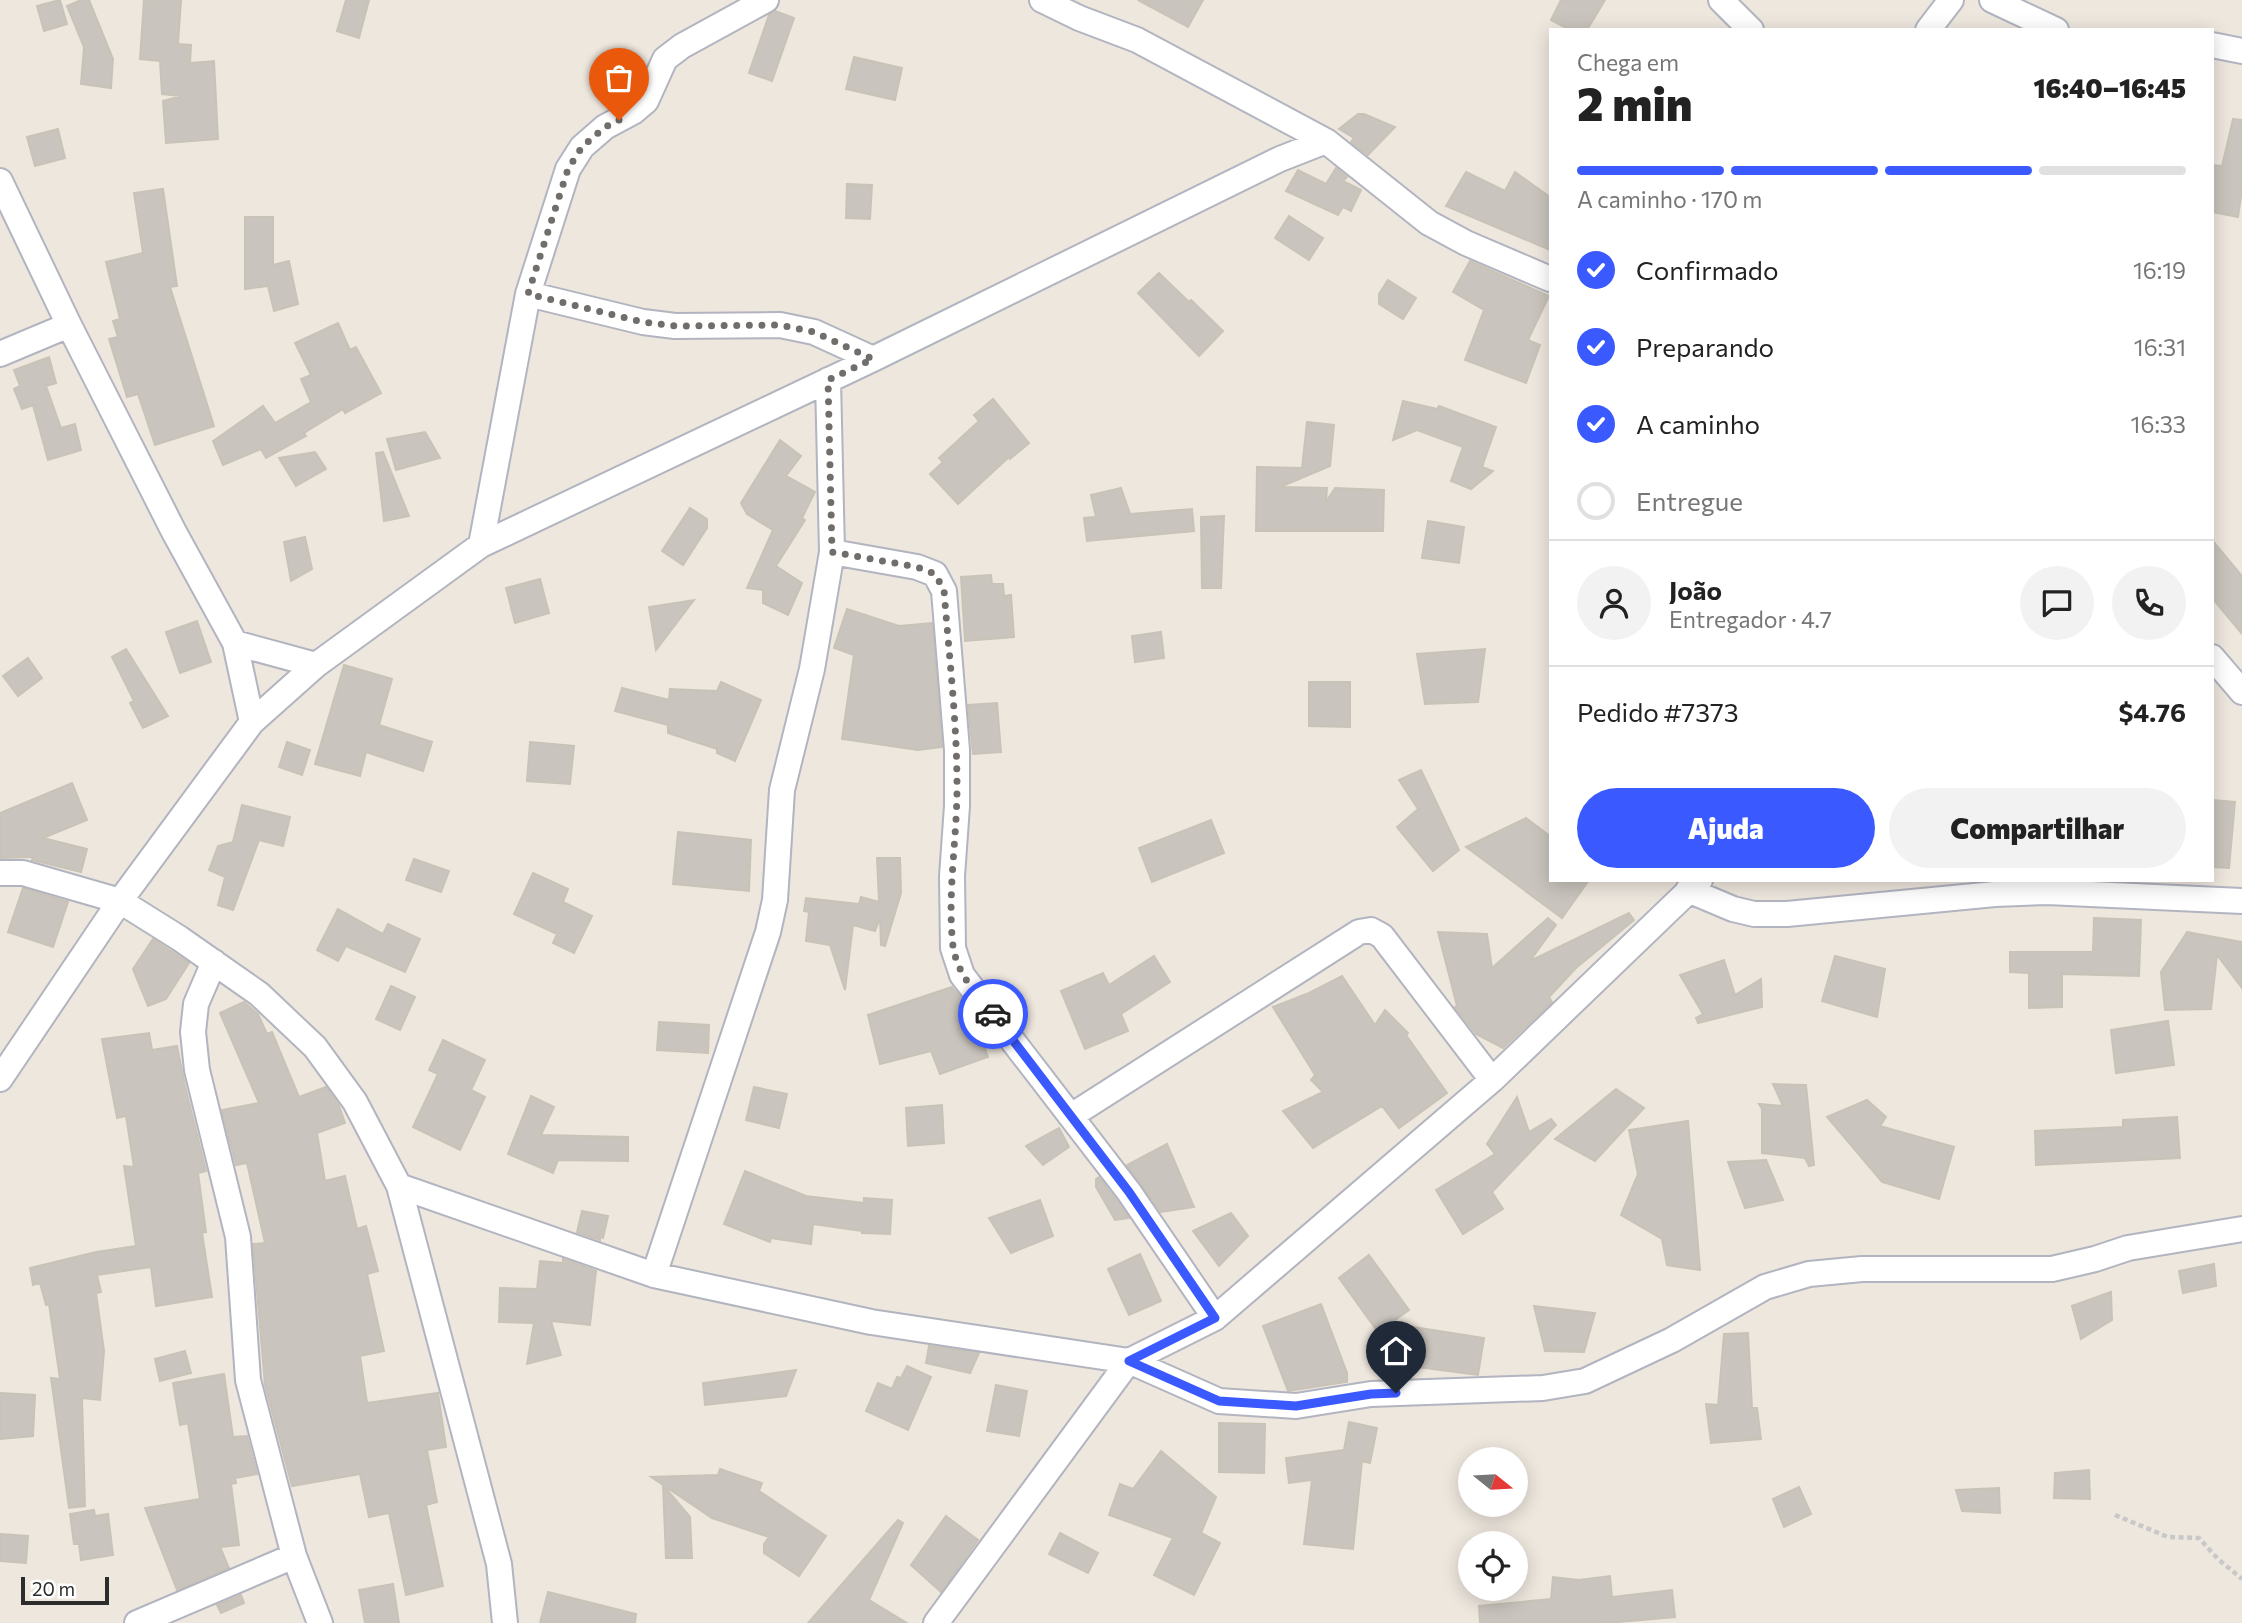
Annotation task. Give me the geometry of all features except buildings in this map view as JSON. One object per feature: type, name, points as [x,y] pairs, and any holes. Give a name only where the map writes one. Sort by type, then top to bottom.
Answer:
[{"type":"street","points":[[481,545],[528,294],[568,169],[582,147],[605,127],[633,112],[646,100],[665,59],[682,46],[766,0]]},
{"type":"street","points":[[1042,0],[1079,18],[1137,40],[1326,141],[1429,223],[1466,243],[1549,279]]},
{"type":"street","points":[[1721,0],[1749,28]]},
{"type":"street","points":[[1930,28],[1951,0]]},
{"type":"street","points":[[1992,0],[2052,28]]},
{"type":"street","points":[[2214,45],[2242,51]]},
{"type":"street","points":[[0,1079],[120,901],[252,722],[316,665],[481,545],[873,359],[1280,159],[1326,141]]},
{"type":"street","points":[[0,181],[69,325],[174,532],[235,643],[252,722]]},
{"type":"street","points":[[528,294],[643,322],[675,326],[780,325],[814,332],[873,359]]},
{"type":"street","points":[[0,354],[69,325]]},
{"type":"street","points":[[654,1275],[768,932],[775,900],[782,790],[812,669],[832,552],[828,380]]},
{"type":"street","points":[[832,552],[917,567],[935,574],[944,590],[957,750],[957,806],[952,876],[953,948],[962,975],[1129,1192],[1215,1318]]},
{"type":"street","points":[[235,643],[316,665]]},
{"type":"street","points":[[2214,659],[2242,692]]},
{"type":"street","points":[[0,873],[23,873],[120,901],[259,994],[315,1047],[355,1102],[399,1186],[499,1564],[505,1623]]},
{"type":"street","points":[[936,1623],[1129,1361],[1215,1318],[1492,1080],[1694,885],[1733,909],[1754,915],[2047,892],[2242,901]]},
{"type":"street","points":[[1071,1116],[1359,932],[1371,930],[1382,936],[1492,1080]]},
{"type":"street","points":[[214,962],[196,1004],[193,1032],[197,1070],[238,1237],[248,1380],[294,1556],[320,1623]]},
{"type":"street","points":[[399,1186],[654,1275],[871,1322],[1129,1361],[1219,1401],[1296,1406],[1371,1394],[1543,1388],[1585,1381],[1672,1340],[1765,1287],[1809,1274],[1863,1269],[2052,1269],[2127,1248],[2242,1229]]},
{"type":"street","points":[[137,1623],[294,1556]]},
{"type":"path","points":[[2115,1515],[2168,1537],[2200,1538],[2218,1559],[2242,1579]]},
{"type":"way so far","points":[[619,120],[605,127],[582,147],[568,169],[528,294],[643,322],[675,326],[780,325],[814,332],[873,359],[828,380],[832,552],[917,567],[935,574],[944,590],[957,750],[957,806],[952,876],[953,948],[962,975],[993,1014]]},
{"type":"route","points":[[993,1014],[1129,1192],[1215,1318],[1129,1361],[1219,1401],[1296,1406],[1371,1394],[1396,1393]]}]
